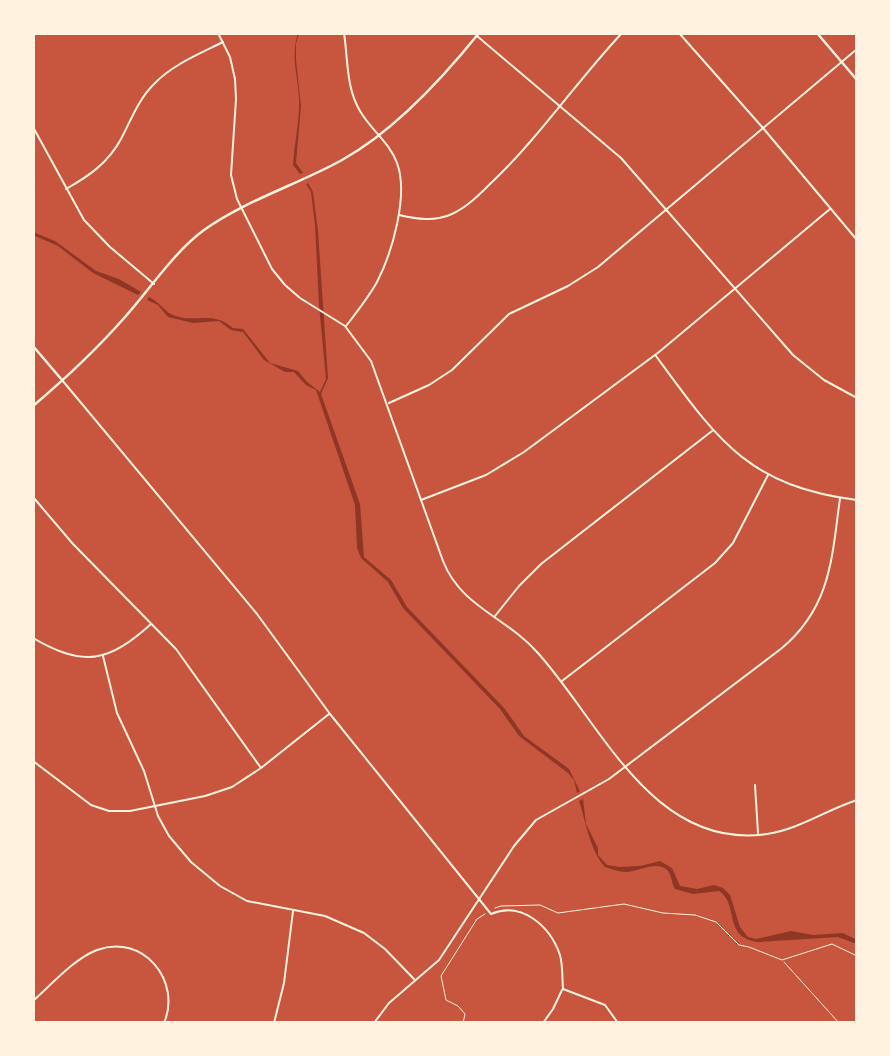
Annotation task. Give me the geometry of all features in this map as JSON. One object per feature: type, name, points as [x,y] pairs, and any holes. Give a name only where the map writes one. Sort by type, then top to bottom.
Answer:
[{"type":"street","points":[[218,33],[233,65],[236,88],[231,175],[234,191],[276,274],[292,292],[345,326],[371,361],[450,579],[462,593],[531,645],[626,767],[657,800],[694,823],[724,832],[758,835],[797,826],[857,800]]},
{"type":"street","points":[[344,33],[354,96],[360,111],[394,155],[400,174],[401,190],[398,215],[379,278],[345,326]]},
{"type":"street","points":[[398,215],[434,219],[461,209],[515,160],[622,33]]},
{"type":"street","points":[[679,33],[857,240]]},
{"type":"street","points":[[817,33],[857,80]]},
{"type":"street","points":[[33,406],[93,352],[197,236],[242,209],[342,160],[379,135],[436,81],[478,35],[615,152],[797,359],[829,383],[857,398]]},
{"type":"street","points":[[66,189],[87,177],[106,161],[140,101],[157,80],[173,68],[223,42]]},
{"type":"street","points":[[387,404],[440,378],[470,354],[507,316],[578,281],[609,258],[857,49]]},
{"type":"street","points":[[33,127],[84,220],[154,284]]},
{"type":"street","points":[[421,500],[486,475],[513,459],[655,355],[830,209]]},
{"type":"street","points":[[33,346],[257,614],[330,714],[491,914],[501,911],[523,914],[541,923],[559,951],[563,989],[543,1023]]},
{"type":"street","points":[[655,355],[712,431],[739,455],[768,475],[805,490],[857,500]]},
{"type":"street","points":[[494,617],[522,582],[541,564],[712,431]]},
{"type":"street","points":[[561,681],[716,563],[741,529],[768,475]]},
{"type":"street","points":[[33,497],[73,544],[152,623],[190,666],[261,768]]},
{"type":"street","points":[[374,1023],[389,1003],[439,960],[518,841],[536,820],[590,791],[626,767],[782,648],[803,628],[820,601],[828,579],[840,498]]},
{"type":"street","points":[[33,638],[71,655],[103,656],[121,648],[152,623]]},
{"type":"street","points":[[103,656],[117,713],[144,771],[162,825],[175,844],[214,882],[253,903],[331,918],[370,937],[389,952],[415,980]]},
{"type":"street","points":[[33,761],[82,800],[95,807],[119,812],[220,792],[242,782],[330,714]]},
{"type":"street","points":[[755,785],[758,835]]},
{"type":"street","points":[[274,1023],[284,983],[293,910]]},
{"type":"street","points":[[33,1001],[86,955],[103,948],[122,946],[147,956],[163,975],[170,1001],[164,1023]]},
{"type":"street","points":[[563,989],[605,1005],[618,1023]]},
{"type":"path","points":[[463,1023],[465,1013],[463,1009],[446,1000],[441,976],[477,919],[488,910],[501,906],[538,904],[558,913],[624,904],[663,913],[695,915],[716,922],[739,945],[782,960],[839,1023]]},
{"type":"path","points":[[782,960],[832,944],[857,956]]},
{"type":"shaded area","points":[[298,33],[296,60],[301,106],[296,163],[303,173],[300,174],[293,165],[299,110],[295,62],[296,43]]},
{"type":"shaded area","points":[[308,183],[313,192],[318,231],[328,378],[321,394],[360,504],[364,557],[391,580],[407,607],[505,709],[524,736],[569,769],[580,791],[577,793],[574,780],[568,773],[519,736],[500,709],[403,608],[388,582],[361,558],[357,548],[355,505],[316,390],[306,385],[294,372],[285,372],[264,360],[243,332],[231,330],[219,321],[193,323],[168,317],[158,305],[147,300],[149,297],[169,313],[179,317],[217,319],[233,328],[243,329],[270,363],[298,371],[320,392],[326,379],[315,225],[311,192],[306,184]]},
{"type":"shaded area","points":[[33,232],[55,241],[96,271],[119,279],[141,292],[138,295],[93,273],[58,246],[33,235]]},
{"type":"shaded area","points":[[583,799],[586,824],[598,848],[598,855],[607,865],[640,866],[660,861],[672,868],[680,886],[697,889],[714,885],[723,888],[730,895],[740,927],[748,937],[756,939],[791,931],[813,935],[843,933],[857,940],[857,944],[838,937],[758,942],[747,939],[735,927],[729,904],[719,891],[693,894],[675,889],[669,873],[662,867],[652,866],[627,872],[605,867],[596,853],[589,836],[579,801]]}]
